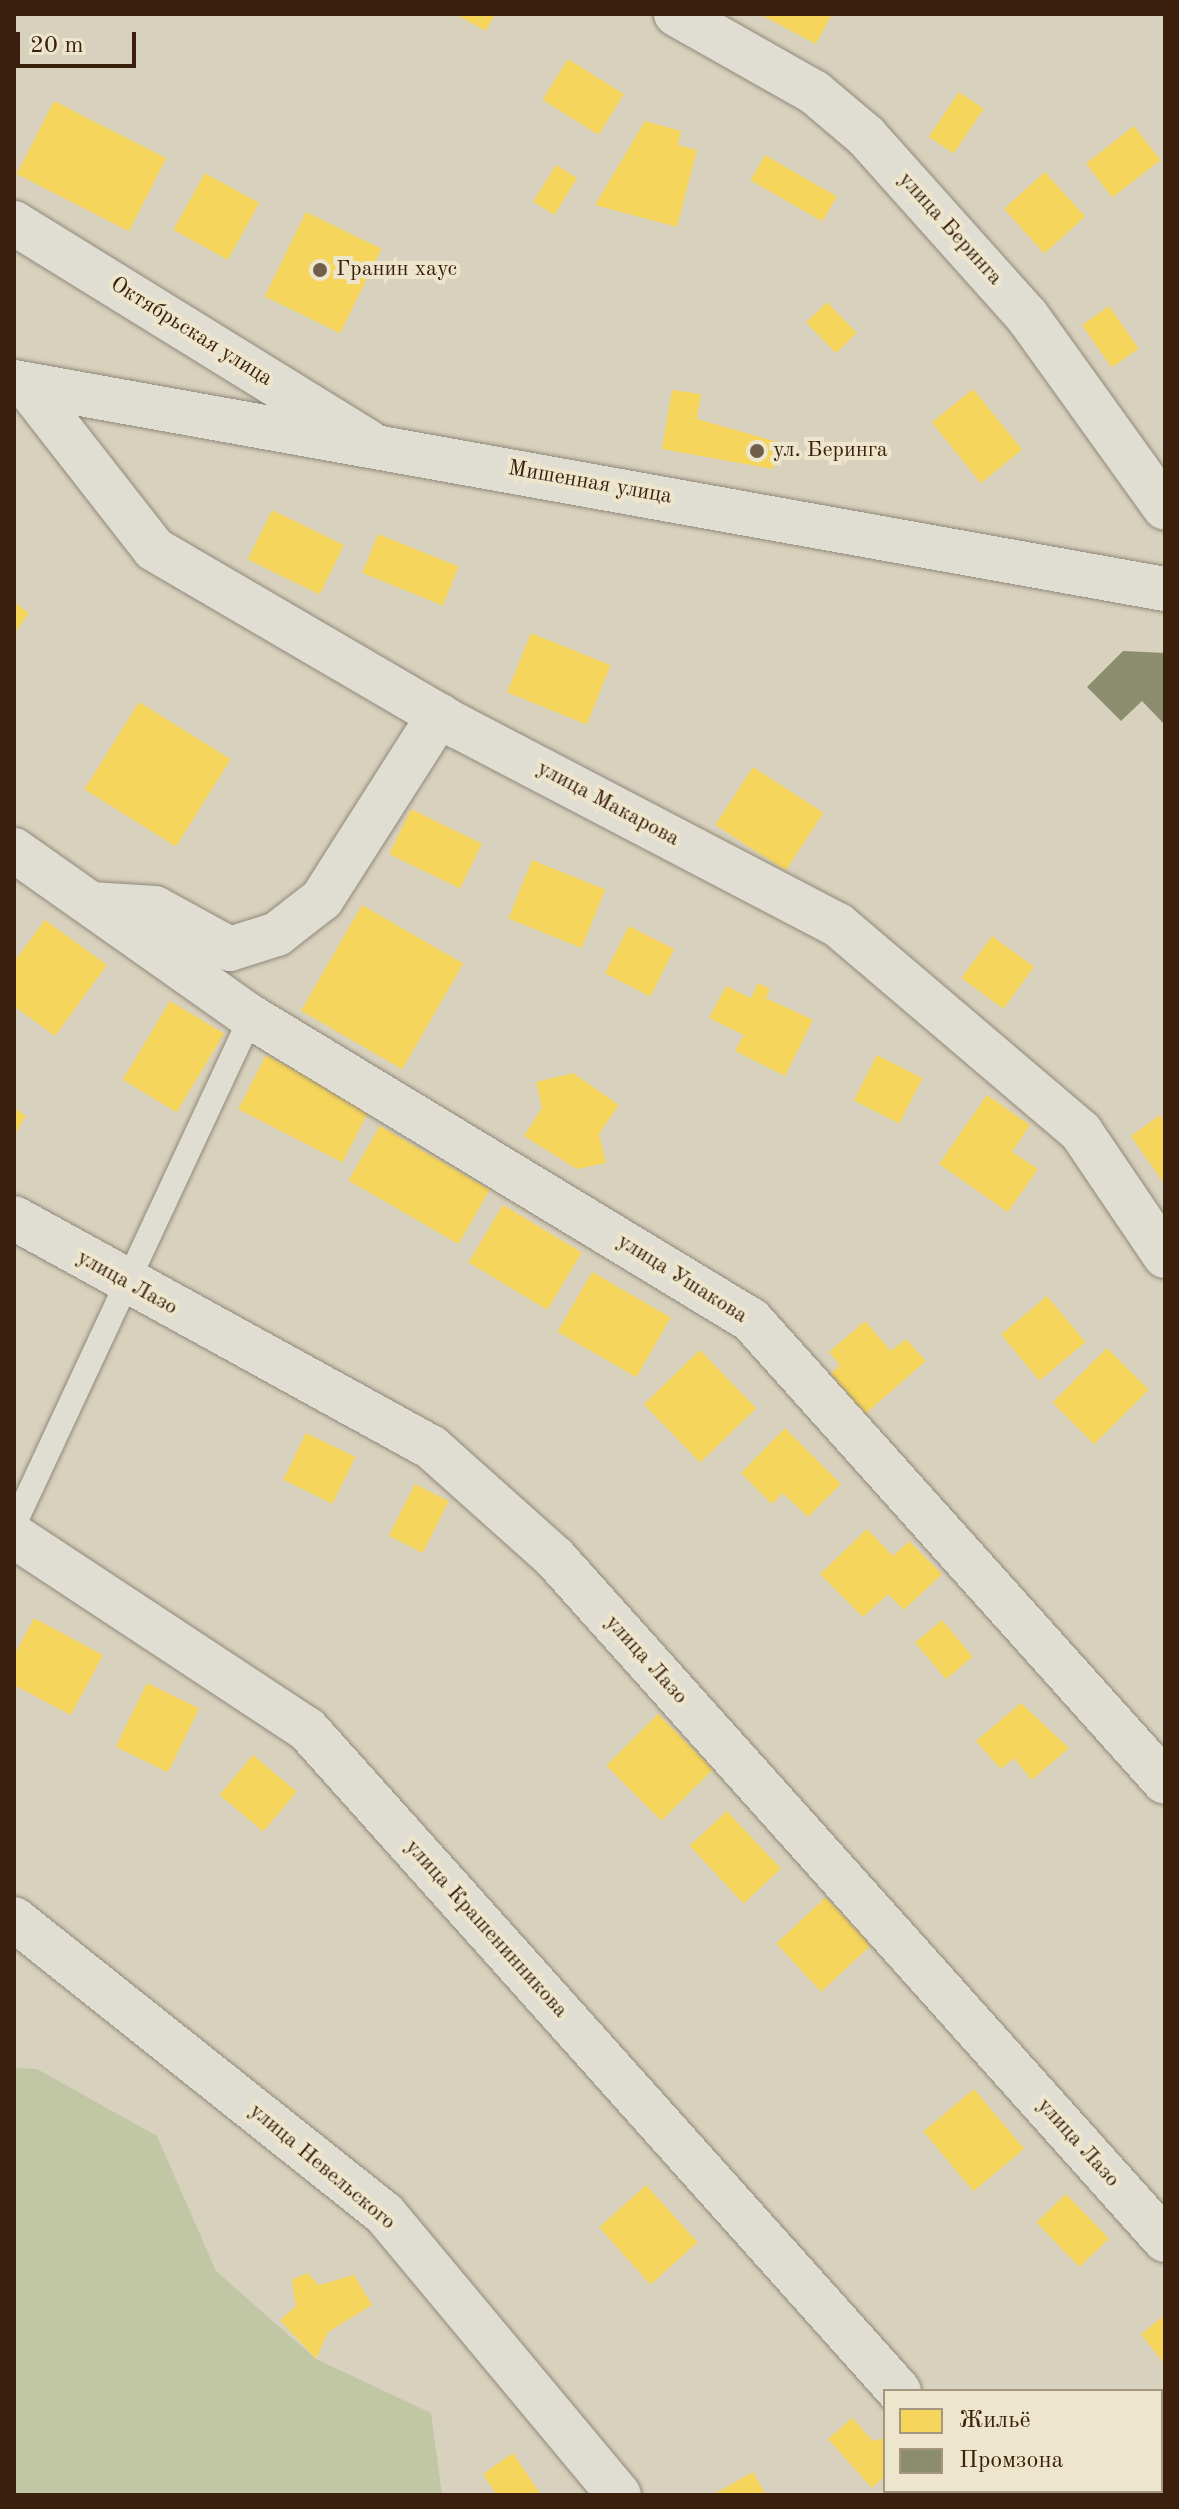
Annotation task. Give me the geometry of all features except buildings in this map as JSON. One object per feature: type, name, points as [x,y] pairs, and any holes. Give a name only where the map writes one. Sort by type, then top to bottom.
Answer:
[{"type":"street","name":"улица Беринга","points":[[676,14],[814,92],[866,136],[1027,316],[1165,508]]},
{"type":"street","name":"Октябрьская улица","points":[[14,223],[368,442]]},
{"type":"street","name":"Мишенная улица","points":[[20,383],[368,442],[1165,589]]},
{"type":"street","name":"улица Макарова","points":[[20,383],[154,549],[439,715],[838,925],[1081,1132],[1165,1256]]},
{"type":"street","points":[[91,904],[155,908],[230,949],[277,934],[322,899],[439,715]]},
{"type":"street","name":"улица Ушакова","points":[[14,850],[251,1017],[751,1320],[1165,1782]]},
{"type":"street","name":"улица Лазо","points":[[14,1218],[127,1284],[431,1447],[555,1558],[1165,2240]]},
{"type":"street","name":"улица Крашенинникова","points":[[14,1536],[307,1729],[897,2389]]},
{"type":"street","name":"улица Невельского","points":[[14,1919],[384,2213],[619,2495]]},
{"type":"lane","points":[[14,1525],[251,1017]]},
{"type":"green space","points":[[14,2068],[37,2069],[157,2136],[216,2271],[316,2359],[431,2413],[442,2495],[14,2495]]},
{"type":"place","name":"Гранин хаус","points":[[320,270]]},
{"type":"place","name":"ул. Беринга","points":[[757,451]]}]
